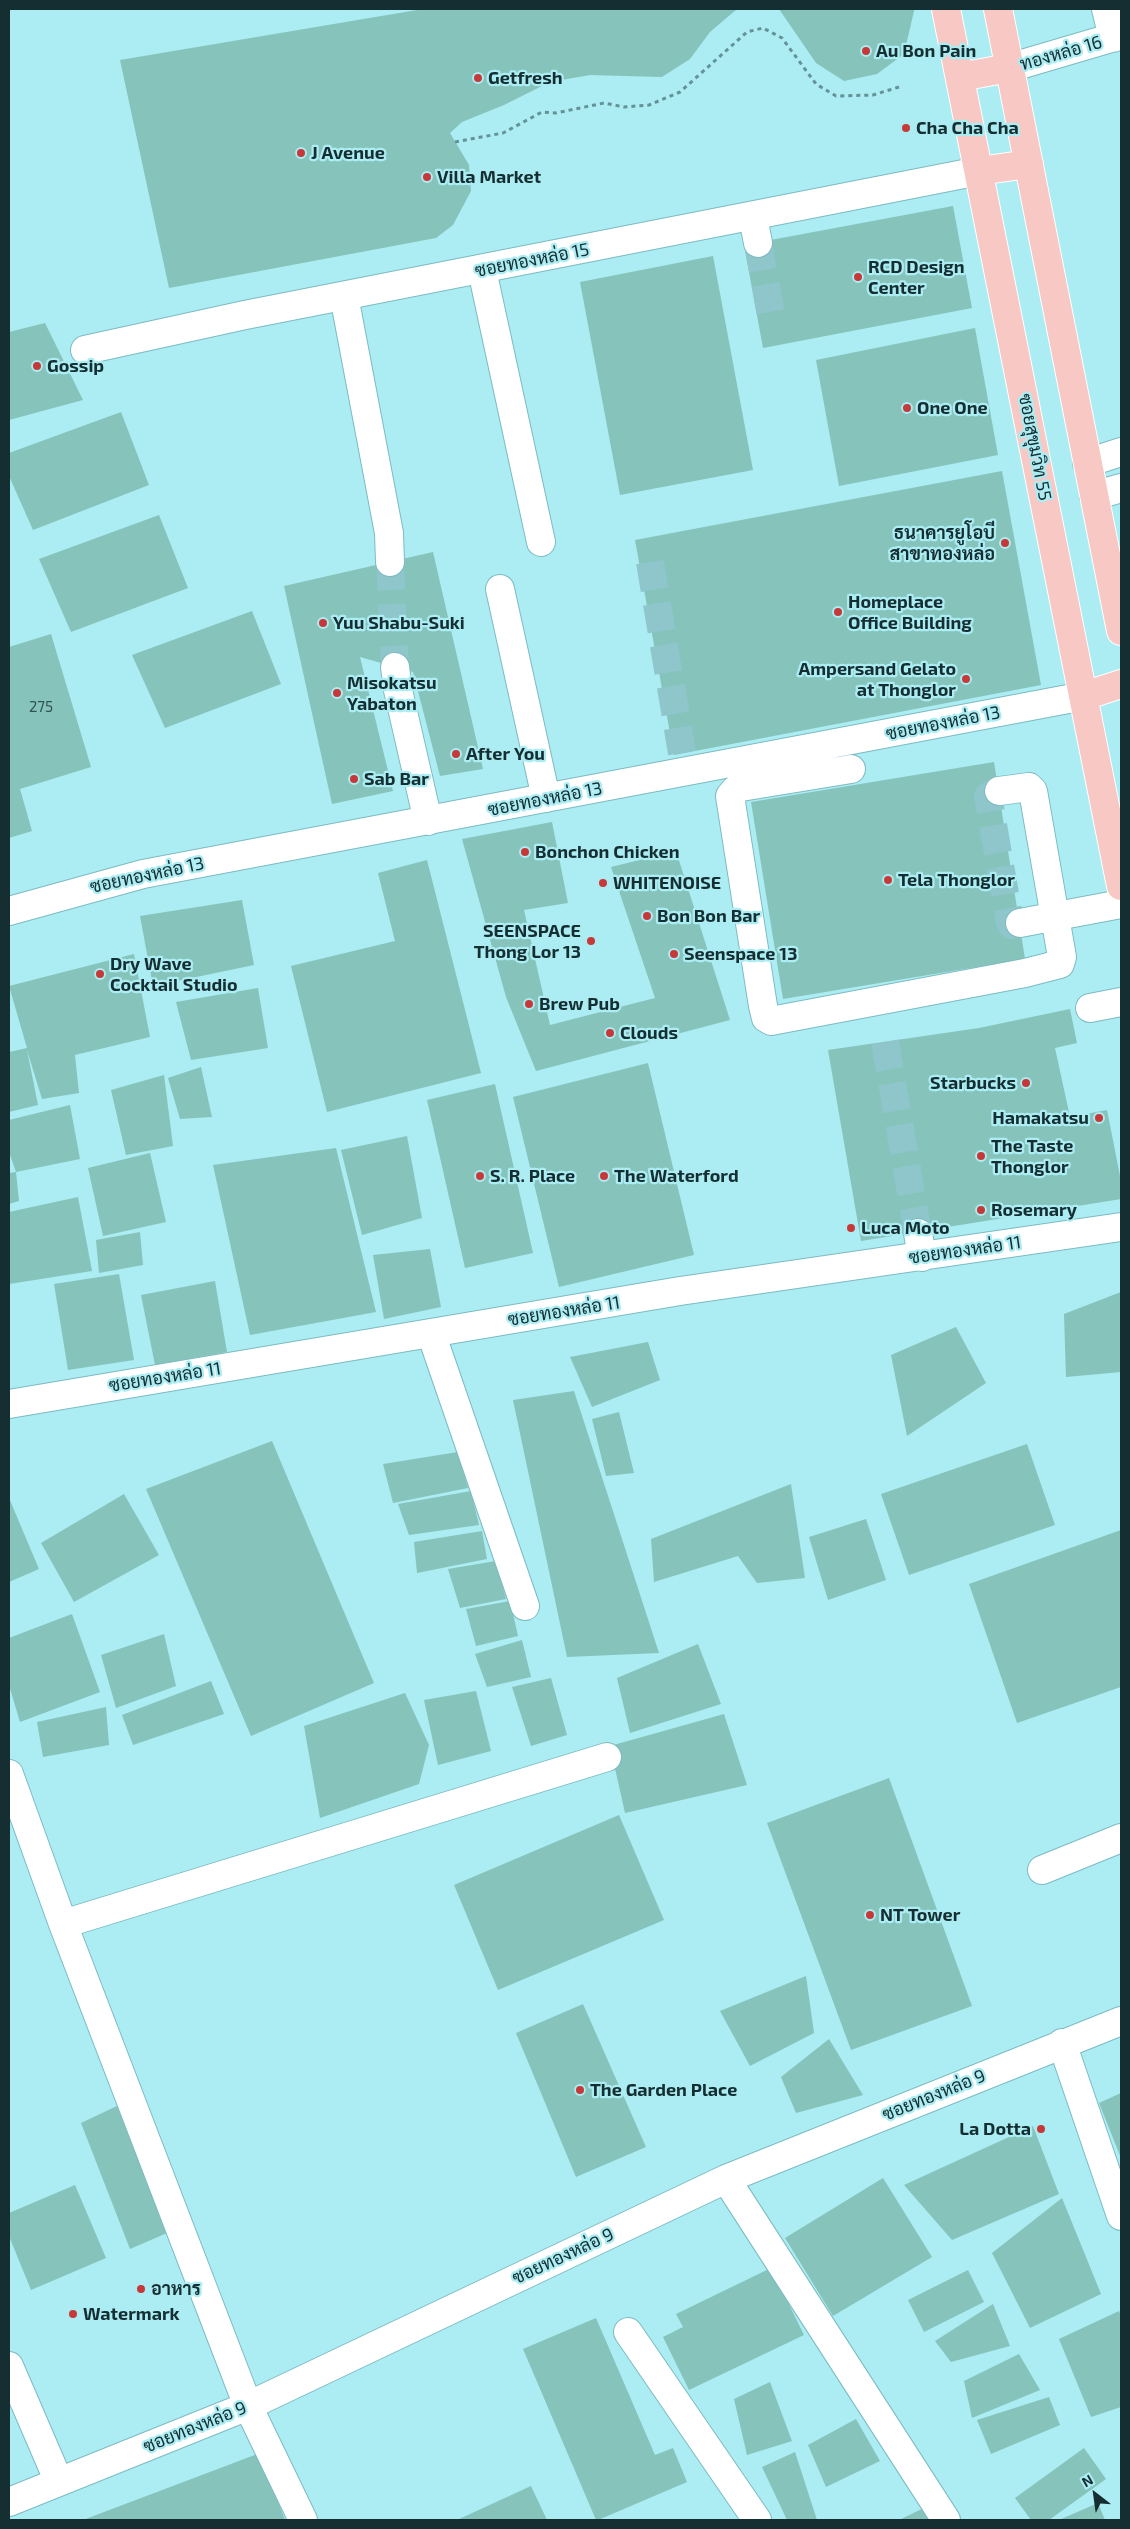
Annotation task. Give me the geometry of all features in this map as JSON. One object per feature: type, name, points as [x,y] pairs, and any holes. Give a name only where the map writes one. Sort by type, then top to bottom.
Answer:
[{"type":"main road","name":"ซอยสุขุมวิท 55","points":[[946,9],[1121,886]]},
{"type":"main road","points":[[998,9],[1121,631]]},
{"type":"main road","points":[[960,77],[1009,68]]},
{"type":"main road","points":[[979,171],[1029,164]]},
{"type":"main road","points":[[1084,696],[1121,684]]},
{"type":"street","points":[[1106,9],[1117,36]]},
{"type":"street","name":"ทองหล่อ 16","points":[[1009,68],[1117,36]]},
{"type":"street","name":"ซอยทองหล่อ 15","points":[[85,350],[344,296],[482,270],[755,230],[979,171]]},
{"type":"street","points":[[482,270],[541,542]]},
{"type":"street","points":[[344,296],[389,534],[390,562]]},
{"type":"street","points":[[1087,462],[1121,452]]},
{"type":"street","points":[[1094,496],[1121,488]]},
{"type":"street","points":[[500,589],[546,798]]},
{"type":"street","points":[[395,667],[398,690],[428,820]]},
{"type":"street","name":"ซอยทองหล่อ 13","points":[[9,911],[143,874],[546,798],[684,763],[1084,696]]},
{"type":"street","points":[[850,769],[741,787],[730,796],[763,1006],[768,1020],[777,1021],[1057,966],[1062,957],[1034,791],[1029,787],[999,792]]},
{"type":"street","points":[[1020,923],[1055,918],[1121,904]]},
{"type":"street","points":[[1090,1008],[1121,1002]]},
{"type":"street","name":"ซอยทองหล่อ 11","points":[[9,1404],[680,1291],[920,1245],[1121,1227]]},
{"type":"street","points":[[431,1333],[525,1606]]},
{"type":"street","points":[[63,1924],[607,1757]]},
{"type":"street","points":[[9,1774],[63,1924],[248,2406],[304,2520]]},
{"type":"street","points":[[1042,1870],[1121,1838]]},
{"type":"street","name":"ซอยทองหล่อ 9","points":[[9,2502],[248,2406],[726,2179],[1121,2021]]},
{"type":"street","points":[[1062,2043],[1121,2216]]},
{"type":"street","points":[[726,2179],[946,2520]]},
{"type":"street","points":[[628,2332],[757,2520]]},
{"type":"street","points":[[9,2366],[60,2482]]},
{"type":"path","points":[[455,142],[503,134],[542,112],[556,113],[604,103],[624,107],[649,105],[680,92],[747,32],[763,28],[782,38],[816,84],[836,96],[873,95],[899,87]]},
{"type":"building","name":"J Avenue","points":[[423,9],[737,9],[710,32],[690,59],[662,77],[590,75],[550,82],[504,105],[462,122],[450,133],[469,165],[471,191],[453,225],[436,238],[169,288],[120,60]]},
{"type":"building","points":[[779,9],[914,9],[914,11],[904,54],[877,74],[844,81],[816,63]]},
{"type":"building","name":"RCD Design Center","points":[[953,206],[972,308],[763,348],[744,245]]},
{"type":"building","points":[[713,256],[753,470],[620,495],[580,282]]},
{"type":"building","name":"Gossip","points":[[45,323],[83,400],[9,420],[9,332]]},
{"type":"building","name":"One One","points":[[975,328],[998,455],[839,486],[816,360]]},
{"type":"building","points":[[121,412],[149,485],[33,530],[9,476],[9,453]]},
{"type":"building","name":"Homeplace Office Building","points":[[1002,471],[1041,685],[674,755],[635,540]]},
{"type":"building","points":[[159,515],[188,588],[71,632],[39,559]]},
{"type":"building","points":[[433,552],[483,769],[440,776],[413,672],[360,657],[393,791],[332,804],[284,586]]},
{"type":"building","points":[[252,611],[281,684],[165,728],[132,655]]},
{"type":"building","points":[[51,634],[91,767],[20,789],[32,831],[9,838],[9,647]]},
{"type":"building","name":"Tela Thonglor","points":[[994,762],[1025,959],[783,999],[751,802]]},
{"type":"building","name":"Seenspace 13","points":[[552,822],[568,903],[524,910],[550,1025],[655,998],[611,867],[676,851],[730,1020],[536,1071],[506,997],[462,839]]},
{"type":"building","points":[[427,860],[481,1073],[327,1112],[291,966],[395,941],[378,873]]},
{"type":"building","points":[[242,900],[254,965],[153,986],[140,916]]},
{"type":"building","points":[[134,954],[150,1037],[75,1055],[79,1093],[42,1099],[27,1050],[38,1105],[9,1112],[9,1052],[27,1048],[9,986]]},
{"type":"building","points":[[258,988],[268,1048],[191,1060],[176,1002]]},
{"type":"building","name":"The Taste Thonglor","points":[[1070,1009],[1077,1043],[1055,1048],[1070,1117],[1107,1110],[1121,1181],[1121,1199],[861,1241],[828,1050],[979,1028]]},
{"type":"building","name":"The Waterford","points":[[648,1063],[694,1255],[559,1287],[513,1097]]},
{"type":"building","points":[[201,1067],[212,1117],[180,1119],[168,1078]]},
{"type":"building","points":[[164,1075],[173,1146],[126,1155],[111,1090]]},
{"type":"building","name":"S. R. Place","points":[[495,1084],[533,1253],[465,1268],[427,1100]]},
{"type":"building","points":[[70,1105],[80,1159],[16,1172],[9,1152],[9,1120]]},
{"type":"building","points":[[407,1136],[422,1218],[362,1235],[341,1150]]},
{"type":"building","points":[[336,1148],[376,1312],[250,1335],[213,1165]]},
{"type":"building","points":[[150,1153],[166,1222],[103,1236],[88,1168]]},
{"type":"building","points":[[16,1172],[19,1201],[9,1204],[9,1173]]},
{"type":"building","points":[[78,1197],[92,1271],[9,1284],[9,1212]]},
{"type":"building","points":[[140,1232],[143,1265],[99,1273],[96,1240]]},
{"type":"building","points":[[430,1249],[441,1307],[384,1319],[373,1255]]},
{"type":"building","points":[[119,1274],[134,1360],[68,1370],[54,1284]]},
{"type":"building","points":[[215,1281],[227,1352],[155,1365],[141,1295]]},
{"type":"building","points":[[1121,1292],[1121,1372],[1066,1377],[1064,1314]]},
{"type":"building","points":[[956,1327],[986,1383],[907,1436],[891,1355]]},
{"type":"building","points":[[648,1342],[660,1380],[592,1407],[570,1357]]},
{"type":"building","points":[[574,1391],[659,1653],[567,1657],[513,1400]]},
{"type":"building","points":[[619,1412],[634,1473],[606,1476],[592,1419]]},
{"type":"building","points":[[272,1441],[374,1683],[251,1736],[146,1489]]},
{"type":"building","points":[[1027,1444],[1055,1525],[909,1575],[881,1494]]},
{"type":"building","points":[[458,1452],[468,1488],[393,1503],[383,1464]]},
{"type":"building","points":[[791,1484],[805,1578],[757,1583],[738,1556],[654,1582],[651,1539]]},
{"type":"building","points":[[471,1491],[479,1525],[409,1535],[398,1504]]},
{"type":"building","points":[[124,1494],[159,1555],[74,1602],[41,1543]]},
{"type":"building","points":[[9,1498],[39,1569],[9,1582]]},
{"type":"building","points":[[866,1519],[886,1580],[828,1600],[809,1537]]},
{"type":"building","points":[[1121,1530],[1121,1687],[1017,1723],[969,1584]]},
{"type":"building","points":[[482,1531],[487,1559],[417,1573],[414,1542]]},
{"type":"building","points":[[496,1561],[506,1599],[460,1608],[448,1569]]},
{"type":"building","points":[[510,1601],[518,1636],[476,1646],[466,1609]]},
{"type":"building","points":[[72,1614],[100,1692],[20,1722],[9,1685],[9,1638]]},
{"type":"building","points":[[164,1634],[176,1686],[116,1708],[101,1655]]},
{"type":"building","points":[[522,1640],[531,1677],[487,1687],[475,1654]]},
{"type":"building","points":[[698,1644],[721,1704],[630,1733],[617,1678]]},
{"type":"building","points":[[551,1678],[567,1735],[531,1746],[512,1687]]},
{"type":"building","points":[[211,1681],[224,1714],[133,1745],[122,1715]]},
{"type":"building","points":[[476,1691],[491,1751],[438,1765],[424,1700]]},
{"type":"building","points":[[405,1693],[429,1745],[419,1784],[320,1818],[304,1726]]},
{"type":"building","points":[[106,1707],[109,1745],[43,1757],[37,1722]]},
{"type":"building","points":[[724,1714],[747,1785],[625,1813],[610,1746]]},
{"type":"building","name":"NT Tower","points":[[889,1778],[972,2006],[851,2050],[767,1823]]},
{"type":"building","points":[[619,1815],[664,1920],[498,1990],[454,1885]]},
{"type":"building","points":[[806,1976],[814,2033],[750,2066],[720,2011]]},
{"type":"building","name":"The Garden Place","points":[[583,2004],[646,2147],[576,2177],[516,2033]]},
{"type":"building","points":[[829,2039],[863,2095],[796,2113],[781,2077]]},
{"type":"building","points":[[1121,2093],[1121,2158],[1099,2103]]},
{"type":"building","points":[[117,2106],[167,2233],[130,2249],[81,2123]]},
{"type":"building","points":[[1033,2126],[1059,2194],[952,2240],[904,2185]]},
{"type":"building","points":[[883,2178],[932,2257],[833,2316],[785,2238]]},
{"type":"building","points":[[75,2185],[106,2258],[31,2290],[9,2236],[9,2213]]},
{"type":"building","points":[[1062,2198],[1101,2294],[1030,2328],[992,2253]]},
{"type":"building","points":[[771,2268],[804,2335],[689,2390],[663,2337],[683,2327],[676,2314]]},
{"type":"building","points":[[968,2270],[984,2302],[924,2332],[908,2300]]},
{"type":"building","points":[[993,2304],[1010,2346],[951,2362],[935,2341]]},
{"type":"building","points":[[1119,2311],[1121,2316],[1121,2407],[1091,2417],[1059,2339]]},
{"type":"building","points":[[596,2318],[655,2455],[673,2448],[687,2482],[598,2520],[596,2520],[523,2349]]},
{"type":"building","points":[[1019,2354],[1040,2390],[972,2418],[964,2381]]},
{"type":"building","points":[[770,2382],[792,2441],[747,2455],[734,2399]]},
{"type":"building","points":[[1049,2397],[1060,2425],[991,2454],[977,2420]]},
{"type":"building","points":[[856,2419],[880,2461],[826,2487],[808,2445]]},
{"type":"building","points":[[1084,2448],[1106,2479],[1049,2520],[1031,2520],[1015,2498]]},
{"type":"building","points":[[795,2452],[817,2520],[787,2520],[762,2467]]},
{"type":"building","points":[[260,2453],[285,2520],[83,2520]]},
{"type":"building","points":[[531,2486],[547,2520],[457,2520]]},
{"type":"building","points":[[1098,2503],[1105,2520],[1059,2520]]},
{"type":"building","points":[[924,2508],[930,2520],[899,2520]]},
{"type":"tunnel","points":[[758,243],[771,315]]},
{"type":"tunnel","points":[[390,562],[395,667]]},
{"type":"tunnel","points":[[650,562],[682,753]]},
{"type":"tunnel","points":[[999,791],[988,796],[1010,923],[1012,925],[1020,923]]},
{"type":"tunnel","points":[[885,1042],[918,1233]]},
{"type":"place","name":"Au Bon Pain","points":[[866,51]]},
{"type":"place","name":"Getfresh","points":[[478,78]]},
{"type":"place","name":"Cha Cha Cha","points":[[906,128]]},
{"type":"place","name":"J Avenue","points":[[301,153]]},
{"type":"place","name":"Villa Market","points":[[427,177]]},
{"type":"place","name":"RCD Design Center","points":[[858,277]]},
{"type":"place","name":"Gossip","points":[[37,366]]},
{"type":"place","name":"One One","points":[[907,408]]},
{"type":"place","name":"ธนาคารยูโอบี สาขาทองหล่อ","points":[[1005,543]]},
{"type":"place","name":"Homeplace Office Building","points":[[838,612]]},
{"type":"place","name":"Yuu Shabu-Suki","points":[[323,623]]},
{"type":"place","name":"Ampersand Gelato at Thonglor","points":[[966,679]]},
{"type":"place","name":"Misokatsu Yabaton","points":[[337,693]]},
{"type":"place","name":"After You","points":[[456,754]]},
{"type":"place","name":"Sab Bar","points":[[354,779]]},
{"type":"place","name":"Bonchon Chicken","points":[[525,852]]},
{"type":"place","name":"Tela Thonglor","points":[[888,880]]},
{"type":"place","name":"WHITENOISE","points":[[603,883]]},
{"type":"place","name":"Bon Bon Bar","points":[[647,916]]},
{"type":"place","name":"SEENSPACE Thong Lor 13","points":[[591,941]]},
{"type":"place","name":"Seenspace 13","points":[[674,954]]},
{"type":"place","name":"Dry Wave Cocktail Studio","points":[[100,974]]},
{"type":"place","name":"Brew Pub","points":[[529,1004]]},
{"type":"place","name":"Clouds","points":[[610,1033]]},
{"type":"place","name":"Starbucks","points":[[1026,1083]]},
{"type":"place","name":"Hamakatsu","points":[[1099,1118]]},
{"type":"place","name":"The Taste Thonglor","points":[[981,1156]]},
{"type":"place","name":"S. R. Place","points":[[480,1176]]},
{"type":"place","name":"The Waterford","points":[[604,1176]]},
{"type":"place","name":"Rosemary","points":[[981,1210]]},
{"type":"place","name":"Luca Moto","points":[[851,1228]]},
{"type":"place","name":"NT Tower","points":[[870,1915]]},
{"type":"place","name":"The Garden Place","points":[[580,2090]]},
{"type":"place","name":"La Dotta","points":[[1041,2129]]},
{"type":"place","name":"อาหาร","points":[[141,2289]]},
{"type":"place","name":"Watermark","points":[[73,2314]]}]
